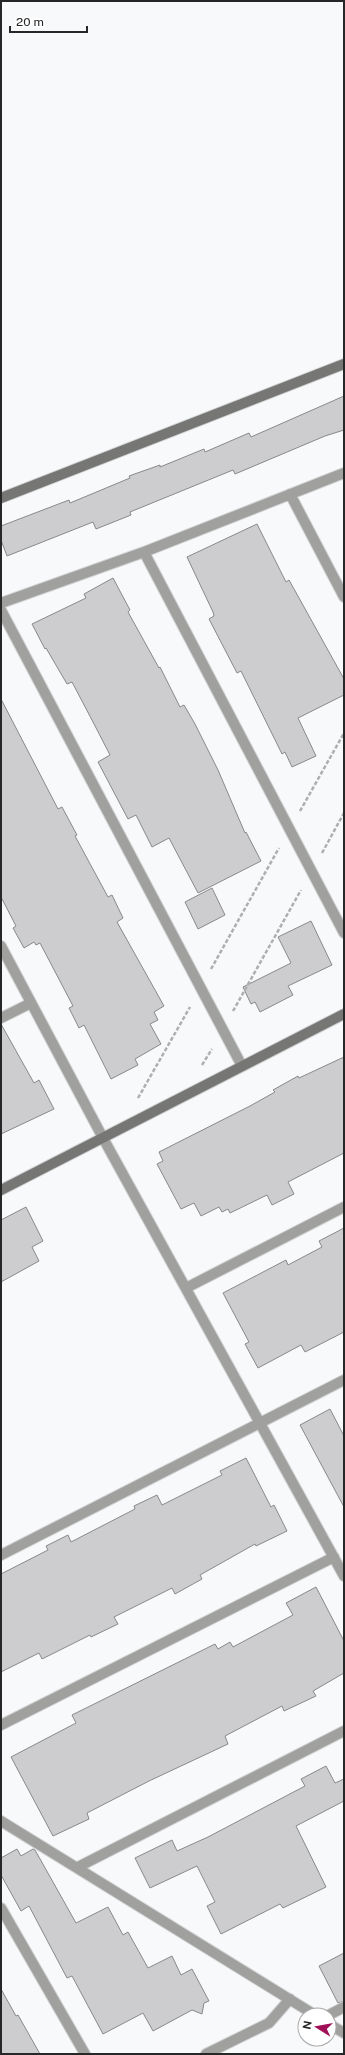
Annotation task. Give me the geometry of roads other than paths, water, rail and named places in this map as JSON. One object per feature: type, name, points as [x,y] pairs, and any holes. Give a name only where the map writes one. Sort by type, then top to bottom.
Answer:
[{"type":"street","points":[[1,498],[344,364]]},
{"type":"street","points":[[1,603],[144,552],[344,473]]},
{"type":"street","points":[[290,494],[344,597]]},
{"type":"street","points":[[144,552],[344,933]]},
{"type":"street","points":[[1,610],[242,1066]]},
{"type":"street","points":[[1,946],[103,1138],[344,1576]]},
{"type":"street","points":[[1,1018],[31,1003]]},
{"type":"street","points":[[1,1190],[344,1014]]},
{"type":"street","points":[[186,1288],[344,1207]]},
{"type":"street","points":[[1,1555],[344,1380]]},
{"type":"street","points":[[1,1725],[334,1557]]},
{"type":"street","points":[[78,1867],[344,1732]]},
{"type":"street","points":[[1,1821],[78,1867],[302,2007]]},
{"type":"street","points":[[1,1908],[85,2054]]},
{"type":"street","points":[[206,2054],[269,2023],[290,1999]]}]
